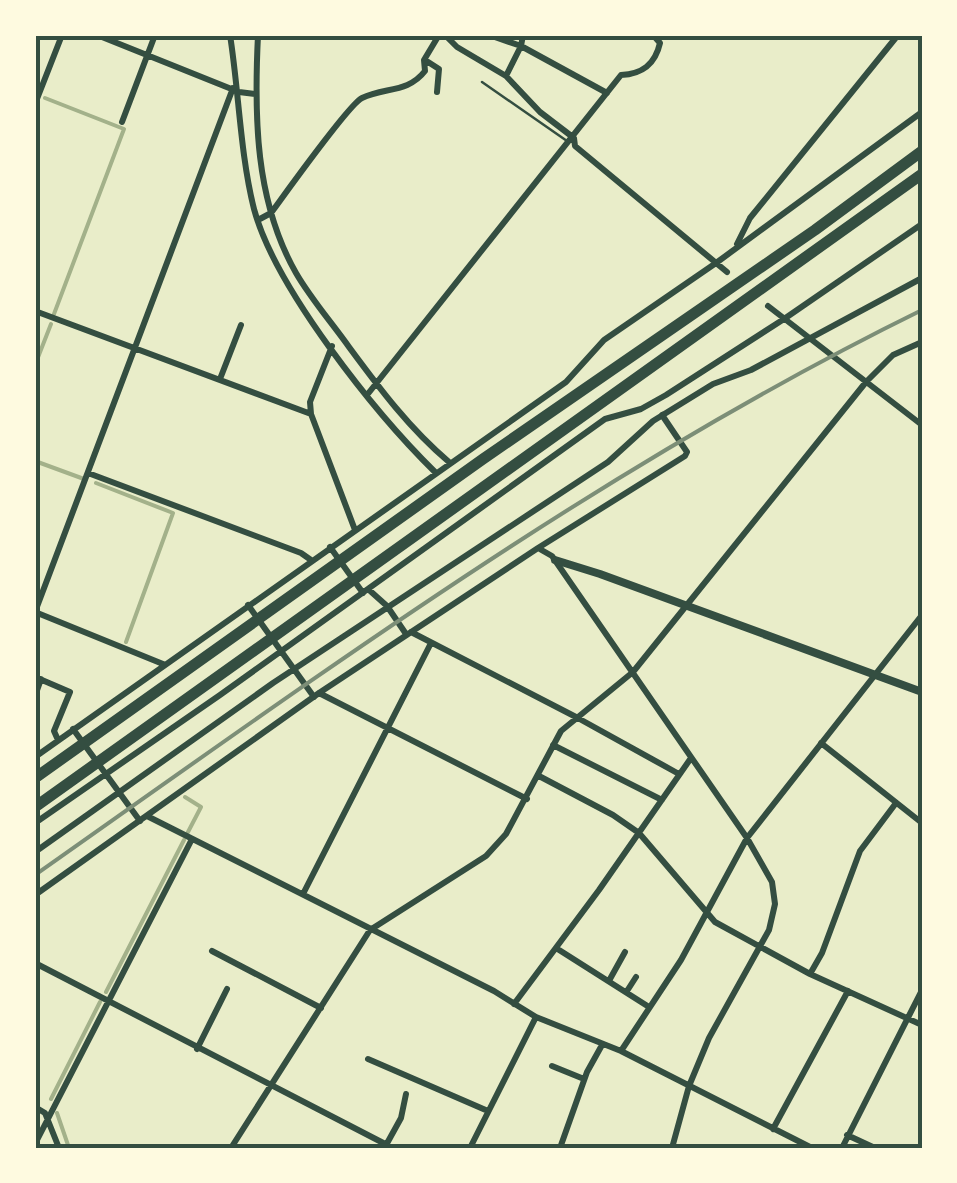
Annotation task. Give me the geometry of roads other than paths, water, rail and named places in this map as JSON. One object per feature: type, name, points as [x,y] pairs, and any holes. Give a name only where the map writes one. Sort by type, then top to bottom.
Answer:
[{"type":"highway","points":[[35,778],[922,151]]},
{"type":"highway","points":[[35,806],[922,174]]},
{"type":"street","points":[[35,104],[62,35]]},
{"type":"street","points":[[97,35],[255,94]]},
{"type":"street","points":[[122,122],[155,35]]},
{"type":"street","points":[[230,35],[248,176],[258,220],[289,284],[332,346],[366,394],[435,472]]},
{"type":"street","points":[[258,35],[258,146],[270,213],[298,276],[400,416],[450,462]]},
{"type":"street","points":[[258,220],[270,213],[360,98],[404,88],[417,80],[425,71],[424,60],[442,35],[506,76],[576,146],[727,272]]},
{"type":"street","points":[[489,35],[521,46],[607,93]]},
{"type":"street","points":[[506,76],[523,35]]},
{"type":"street","points":[[366,394],[621,74],[644,71],[651,63],[660,43],[653,35]]},
{"type":"street","points":[[734,250],[750,218],[898,35]]},
{"type":"street","points":[[424,60],[439,69],[437,92]]},
{"type":"street","points":[[164,664],[35,612],[236,90]]},
{"type":"street","points":[[35,756],[566,382],[604,340],[922,112]]},
{"type":"street","points":[[35,823],[605,419],[641,410],[784,319],[922,224]]},
{"type":"street","points":[[35,852],[293,669],[608,462],[662,416],[713,384],[751,370],[922,278]]},
{"type":"street","points":[[768,306],[922,425]]},
{"type":"street","points":[[35,312],[311,414]]},
{"type":"street","points":[[220,379],[240,326]]},
{"type":"street","points":[[231,1148],[370,930],[486,856],[528,800],[562,731],[633,672],[866,382],[893,356],[922,342]]},
{"type":"street","points":[[332,346],[310,402],[311,414],[356,530]]},
{"type":"street","points":[[35,894],[408,633],[686,456],[662,416]]},
{"type":"street","points":[[88,473],[301,553],[310,560]]},
{"type":"street","points":[[330,547],[365,591],[387,606],[408,633],[576,717],[679,774]]},
{"type":"street","points":[[538,548],[555,560],[922,692]]},
{"type":"street","points":[[555,560],[748,838],[772,882],[774,904],[769,930],[716,1023],[689,1086],[672,1148]]},
{"type":"street","points":[[248,605],[316,695],[528,800]]},
{"type":"street","points":[[621,1052],[707,914],[748,838],[922,615]]},
{"type":"street","points":[[303,894],[432,643]]},
{"type":"street","points":[[35,696],[38,678],[70,692],[54,731],[58,740]]},
{"type":"street","points":[[74,729],[143,819],[303,894],[536,1017],[621,1052],[812,1148]]},
{"type":"street","points":[[822,743],[922,823]]},
{"type":"street","points":[[553,745],[662,800]]},
{"type":"street","points":[[514,1004],[691,758]]},
{"type":"street","points":[[539,776],[639,833],[707,914],[758,948],[922,1025]]},
{"type":"street","points":[[810,974],[822,953],[860,851],[896,803]]},
{"type":"street","points":[[35,1144],[192,839]]},
{"type":"street","points":[[556,948],[649,1007]]},
{"type":"street","points":[[212,951],[321,1008]]},
{"type":"street","points":[[610,980],[625,952]]},
{"type":"street","points":[[35,963],[388,1147],[406,1094]]},
{"type":"street","points":[[628,991],[636,977]]},
{"type":"street","points":[[197,1049],[227,989]]},
{"type":"street","points":[[842,1148],[922,990]]},
{"type":"street","points":[[773,1129],[848,991]]},
{"type":"street","points":[[470,1148],[536,1017]]},
{"type":"street","points":[[560,1148],[584,1079],[602,1045]]},
{"type":"street","points":[[368,1059],[488,1110]]},
{"type":"street","points":[[552,1066],[584,1079]]},
{"type":"street","points":[[35,1107],[48,1118],[59,1148]]},
{"type":"street","points":[[847,1135],[875,1148]]},
{"type":"lane","points":[[482,82],[572,140]]},
{"type":"waterway","points":[[45,98],[124,129],[54,314]]},
{"type":"waterway","points":[[35,365],[51,324]]},
{"type":"waterway","points":[[35,461],[84,479]]},
{"type":"waterway","points":[[96,483],[173,513],[126,642]]},
{"type":"waterway","points":[[185,797],[201,807],[188,832]]},
{"type":"waterway","points":[[106,992],[184,840]]},
{"type":"waterway","points":[[51,1099],[100,1002]]},
{"type":"waterway","points":[[57,1113],[69,1148]]},
{"type":"railway","points":[[35,875],[358,648],[578,504],[804,371],[922,310]]}]
